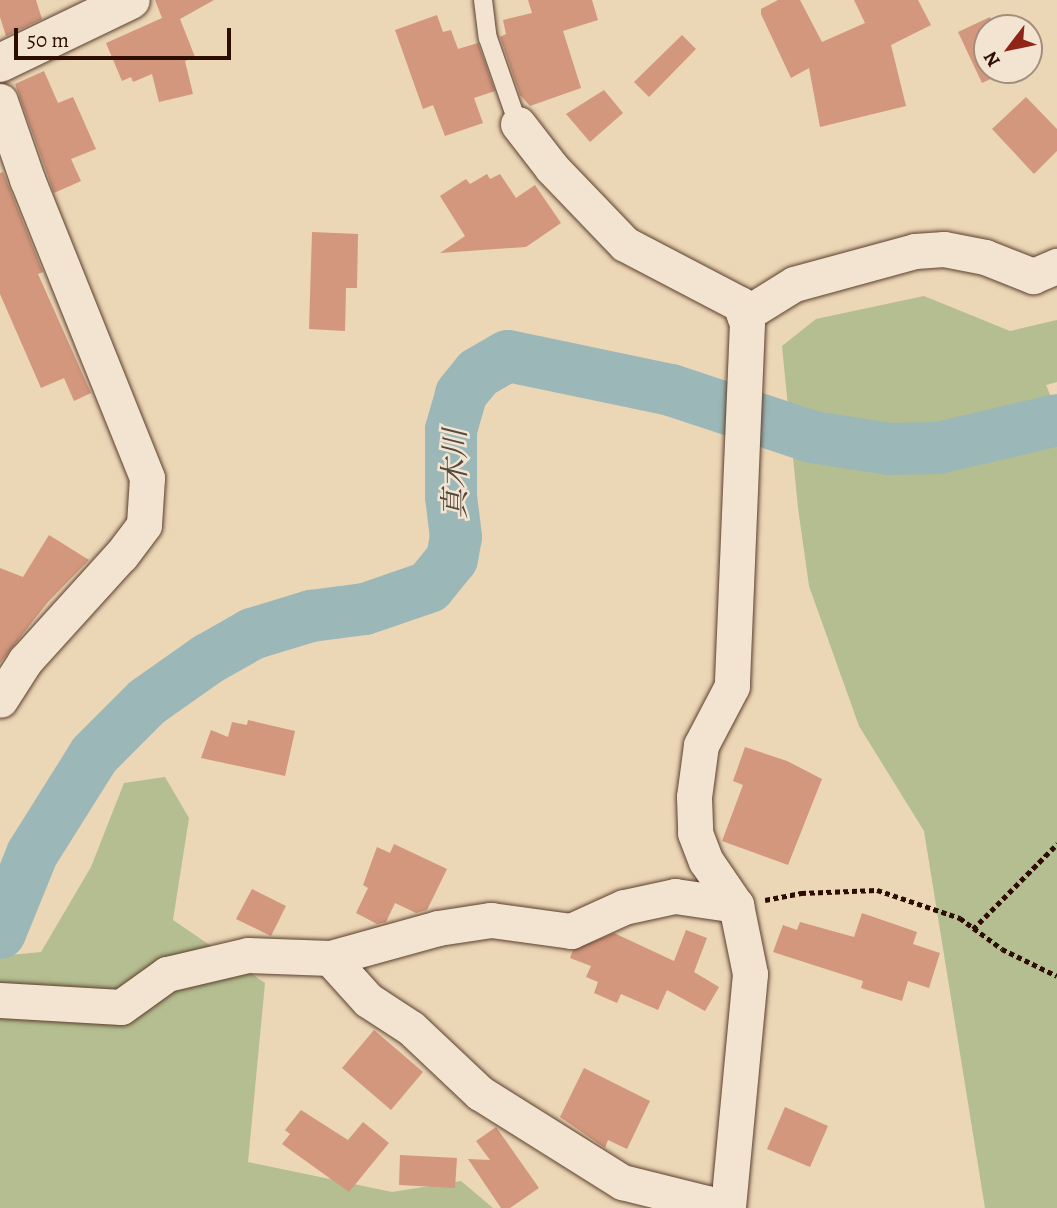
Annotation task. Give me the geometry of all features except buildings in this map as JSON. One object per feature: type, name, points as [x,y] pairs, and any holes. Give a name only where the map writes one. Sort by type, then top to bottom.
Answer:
[{"type":"main road","points":[[2,55],[131,0]]},
{"type":"street","points":[[0,101],[27,178],[147,478],[144,525],[121,555],[24,661],[0,700]]},
{"type":"street","points":[[518,124],[552,168],[625,244],[740,304],[747,323],[732,686],[701,745],[694,797],[695,833],[706,861],[736,905],[750,974],[728,1208]]},
{"type":"street","points":[[744,315],[794,284],[915,251],[944,249],[985,257],[1034,276],[1057,266]]},
{"type":"street","points":[[0,1000],[121,1007],[167,974],[248,955],[330,958],[438,928],[491,920],[571,931],[624,907],[675,896],[736,905]]},
{"type":"street","points":[[330,958],[368,1000],[411,1028],[480,1093],[622,1182],[706,1203],[715,1208]]},
{"type":"lane","points":[[483,0],[488,38],[518,124]]},
{"type":"path","points":[[974,929],[1057,844]]},
{"type":"path","points":[[736,905],[801,893],[877,890],[960,918],[1002,949],[1057,976]]},
{"type":"green space","points":[[924,296],[1010,331],[1057,320],[1057,382],[1046,385],[1057,412],[1057,1208],[985,1208],[924,831],[859,726],[809,586],[798,508],[782,346],[816,319]]},
{"type":"green space","points":[[165,777],[189,818],[173,920],[265,983],[248,1162],[392,1192],[461,1181],[493,1208],[0,1208],[0,956],[41,952],[91,867],[124,783]]},
{"type":"waterway","name":"真木川","points":[[0,933],[32,854],[94,755],[147,702],[208,659],[252,634],[311,616],[365,609],[429,587],[452,559],[456,537],[451,496],[451,430],[461,394],[478,373],[508,356],[671,390],[812,437],[890,449],[938,448],[1057,420]]}]
